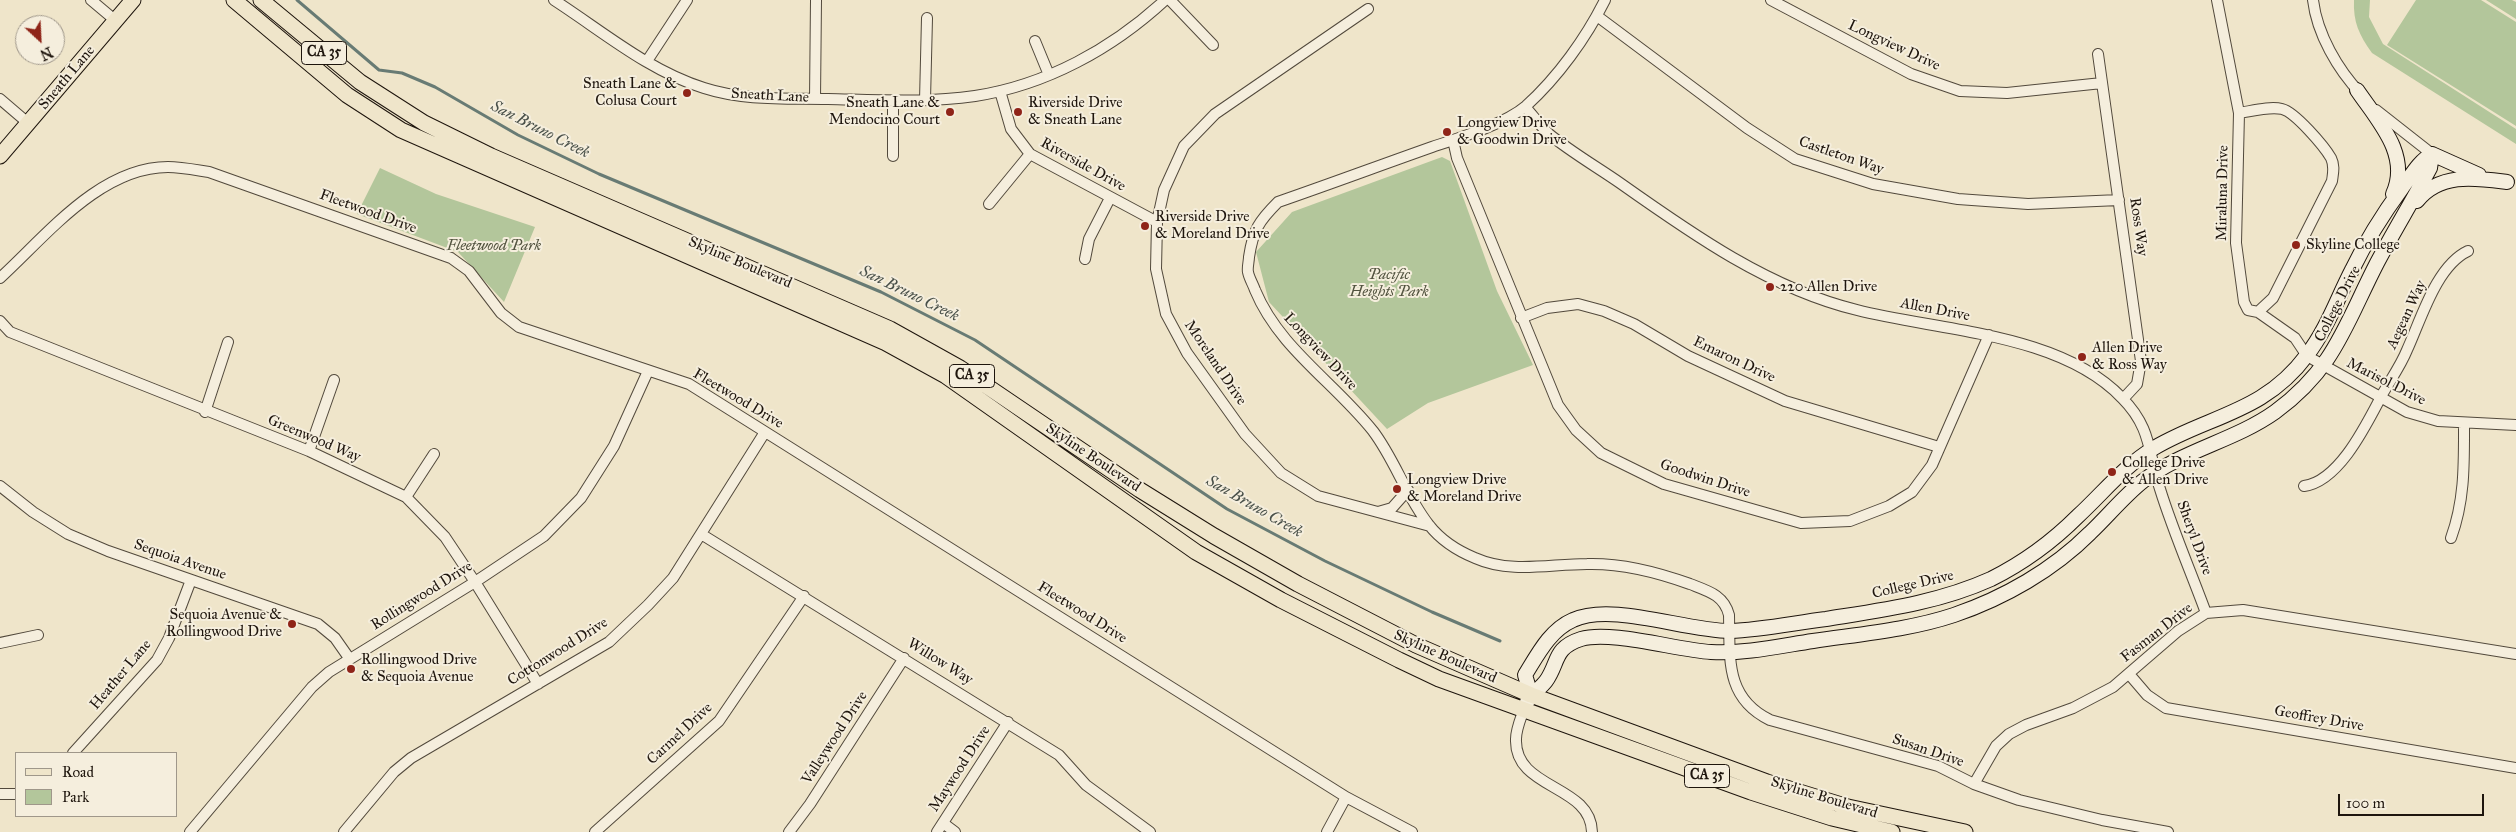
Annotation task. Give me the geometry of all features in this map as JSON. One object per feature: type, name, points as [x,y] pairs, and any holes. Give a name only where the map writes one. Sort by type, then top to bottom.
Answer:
[{"type":"main road","name":"Sneath Lane","points":[[0,156],[133,0]]},
{"type":"main road","name":"Skyline Boulevard","points":[[234,0],[347,95],[401,130],[886,342],[946,376],[1146,519],[1238,576],[1399,660],[1439,678],[1775,800],[1832,818],[1892,832]]},
{"type":"main road","name":"Skyline Boulevard","points":[[261,0],[360,82],[424,123],[491,156],[890,329],[960,368],[1140,490],[1256,561],[1407,640],[1531,695],[1807,795],[1889,818],[1965,832]]},
{"type":"street","points":[[91,0],[116,21]]},
{"type":"street","name":"Sneath Lane","points":[[555,0],[647,61],[685,82],[728,94],[769,98],[894,100],[925,100],[975,96],[1000,91],[1049,75],[1102,49],[1149,15],[1165,0]]},
{"type":"street","points":[[647,61],[687,0]]},
{"type":"street","points":[[815,99],[816,0]]},
{"type":"street","points":[[1170,0],[1213,45]]},
{"type":"street","name":"Longview Drive","points":[[1606,0],[1562,67],[1524,107],[1487,126],[1453,140],[1278,202],[1260,220],[1252,236],[1247,271],[1263,309],[1279,334],[1372,430],[1392,459],[1430,526],[1458,550],[1496,565],[1520,568],[1612,564],[1633,567],[1676,579],[1720,597],[1727,605],[1730,642]]},
{"type":"street","name":"Longview Drive","points":[[1772,0],[1911,74],[1960,91],[2007,93],[2102,82]]},
{"type":"street","name":"Miraluna Drive","points":[[2217,0],[2239,113],[2236,243],[2244,302],[2248,310],[2258,312],[2295,338],[2307,356]]},
{"type":"street","points":[[2313,0],[2320,30],[2330,51],[2392,143],[2397,157],[2400,171],[2397,185],[2384,213]]},
{"type":"street","name":"Moreland Drive","points":[[1368,9],[1214,114],[1184,146],[1172,167],[1164,190],[1157,222],[1156,269],[1166,314],[1187,354],[1245,434],[1281,473],[1318,496],[1430,526]]},
{"type":"street","name":"Castleton Way","points":[[1597,16],[1747,128],[1795,158],[1873,184],[1958,199],[2028,204],[2119,200]]},
{"type":"street","points":[[925,100],[927,18]]},
{"type":"street","points":[[1035,41],[1049,75]]},
{"type":"street","name":"Ross Way","points":[[2098,54],[2142,361],[2137,384],[2123,398]]},
{"type":"street","points":[[2357,90],[2379,113],[2432,154],[2480,176],[2512,182]]},
{"type":"street","name":"Riverside Drive","points":[[1000,91],[1011,129],[1030,154],[1157,222]]},
{"type":"street","points":[[0,99],[28,123]]},
{"type":"street","points":[[893,156],[894,100]]},
{"type":"street","name":"Allen Drive","points":[[1524,107],[1549,133],[1649,204],[1718,249],[1771,277],[1814,296],[1856,310],[1989,335],[2046,351],[2100,380],[2123,398],[2139,420],[2152,449],[2155,472]]},
{"type":"street","points":[[2239,113],[2281,109],[2292,113],[2325,150],[2331,159],[2334,169],[2332,181],[2273,298],[2258,312]]},
{"type":"street","name":"Goodwin Drive","points":[[1453,140],[1457,158],[1558,405],[1576,430],[1601,453],[1664,484],[1802,523],[1850,521],[1889,506],[1912,492],[1932,465],[1989,335]]},
{"type":"street","points":[[989,204],[1030,154]]},
{"type":"street","name":"College Drive","points":[[2432,154],[2420,163],[2384,213],[2351,271],[2324,329],[2307,356],[2279,384],[2244,409],[2152,449],[2131,464],[2078,517],[2037,551],[1994,577],[1949,595],[1900,607],[1730,642],[1692,650],[1618,639],[1589,637],[1568,646],[1557,655],[1546,681],[1531,695],[1525,674],[1546,642],[1558,629],[1572,620],[1600,614],[1691,628],[1730,642],[1901,628],[1938,620],[1981,605],[2025,582],[2069,552],[2126,496],[2155,472],[2196,450],[2253,426],[2292,398],[2323,366],[2337,346],[2377,263],[2430,168],[2432,154]]},
{"type":"street","name":"Fleetwood Drive","points":[[0,278],[88,196],[108,184],[135,172],[167,167],[209,172],[451,258],[469,271],[501,313],[520,327],[689,384],[1346,797],[1412,832]]},
{"type":"street","points":[[2402,221],[2422,195],[2443,182],[2471,178],[2512,182]]},
{"type":"street","points":[[1085,259],[1089,238],[1110,198]]},
{"type":"street","name":"Aegean Way","points":[[2304,486],[2318,482],[2347,454],[2406,353],[2435,288],[2451,263],[2458,256],[2468,251]]},
{"type":"street","name":"Emaron Drive","points":[[1521,318],[1547,308],[1578,304],[1604,311],[1634,324],[1688,356],[1785,401],[1939,447]]},
{"type":"street","name":"Greenwood Way","points":[[0,321],[10,332],[205,412],[310,451],[406,497],[445,537],[538,684]]},
{"type":"street","points":[[205,412],[228,342]]},
{"type":"street","name":"Marisol Drive","points":[[2307,356],[2381,398],[2421,418],[2464,423],[2516,425]]},
{"type":"street","name":"Rollingwood Drive","points":[[190,832],[312,687],[329,672],[475,582],[544,536],[581,498],[614,446],[648,371]]},
{"type":"street","points":[[310,451],[334,380]]},
{"type":"street","points":[[2451,538],[2458,520],[2463,491],[2464,423]]},
{"type":"street","name":"Cottonwood Drive","points":[[347,831],[394,772],[412,758],[609,642],[648,605],[673,578],[765,432]]},
{"type":"street","points":[[406,497],[434,454]]},
{"type":"street","name":"Sheryl Drive","points":[[2155,472],[2206,613]]},
{"type":"street","name":"Sequoia Avenue","points":[[0,486],[33,512],[68,534],[108,552],[318,624],[335,638],[349,658]]},
{"type":"street","points":[[1377,512],[1392,508],[1408,490]]},
{"type":"street","name":"Willow Way","points":[[701,534],[1059,755],[1086,785],[1150,832]]},
{"type":"street","name":"Heather Lane","points":[[74,752],[157,660],[169,638],[191,580]]},
{"type":"street","name":"Carmel Drive","points":[[595,832],[719,721],[804,596]]},
{"type":"street","name":"Fasman Drive","points":[[1974,784],[1996,746],[2010,734],[2087,702],[2129,674],[2178,631],[2206,613],[2243,610],[2516,654]]},
{"type":"street","points":[[0,643],[38,635]]},
{"type":"street","name":"Susan Drive","points":[[1730,642],[1732,676],[1736,690],[1755,712],[1770,720],[1931,764],[1974,784],[2044,807],[2168,832]]},
{"type":"street","name":"Valleywood Drive","points":[[789,832],[810,804],[904,658]]},
{"type":"street","name":"Geoffrey Drive","points":[[2129,674],[2147,695],[2166,708],[2516,768]]},
{"type":"street","points":[[1531,695],[1524,709],[1516,738],[1517,751],[1531,774],[1572,798],[1581,806],[1588,816],[1592,832]]},
{"type":"street","name":"Maywood Drive","points":[[940,828],[1008,722]]},
{"type":"street","points":[[0,794],[15,794]]},
{"type":"street","points":[[1327,832],[1346,797]]},
{"type":"street","points":[[940,828],[955,832]]},
{"type":"green space","points":[[2354,0],[2370,0],[2369,17],[2383,44],[2516,129],[2516,144],[2372,53],[2358,28]]},
{"type":"green space","points":[[2416,0],[2481,0],[2516,22],[2516,126],[2387,45]]},
{"type":"green space","points":[[2486,0],[2512,0],[2516,2],[2516,19]]},
{"type":"green space","name":"Pacific Heights Park","points":[[1442,157],[1450,161],[1497,291],[1533,365],[1428,403],[1387,429],[1269,302],[1256,252],[1292,212]]},
{"type":"green space","name":"Fleetwood Park","points":[[380,168],[436,194],[535,227],[504,302],[458,252],[357,214]]},
{"type":"waterway","name":"San Bruno Creek","points":[[297,0],[379,70],[402,73],[435,87],[518,135],[599,174],[881,292],[975,340],[1227,509],[1325,561],[1432,612],[1500,641]]},
{"type":"place","name":"Sneath Lane & Colusa Court","points":[[687,93]]},
{"type":"place","name":"Sneath Lane & Mendocino Court","points":[[950,112]]},
{"type":"place","name":"Riverside Drive & Sneath Lane","points":[[1018,112]]},
{"type":"place","name":"Longview Drive & Goodwin Drive","points":[[1447,132]]},
{"type":"place","name":"Riverside Drive & Moreland Drive","points":[[1145,226]]},
{"type":"place","name":"Skyline College","points":[[2296,245]]},
{"type":"place","name":"220 Allen Drive","points":[[1770,287]]},
{"type":"place","name":"Allen Drive & Ross Way","points":[[2082,357]]},
{"type":"place","name":"College Drive & Allen Drive","points":[[2112,472]]},
{"type":"place","name":"Longview Drive & Moreland Drive","points":[[1397,489]]},
{"type":"place","name":"Sequoia Avenue & Rollingwood Drive","points":[[292,624]]},
{"type":"place","name":"Rollingwood Drive & Sequoia Avenue","points":[[351,669]]}]
